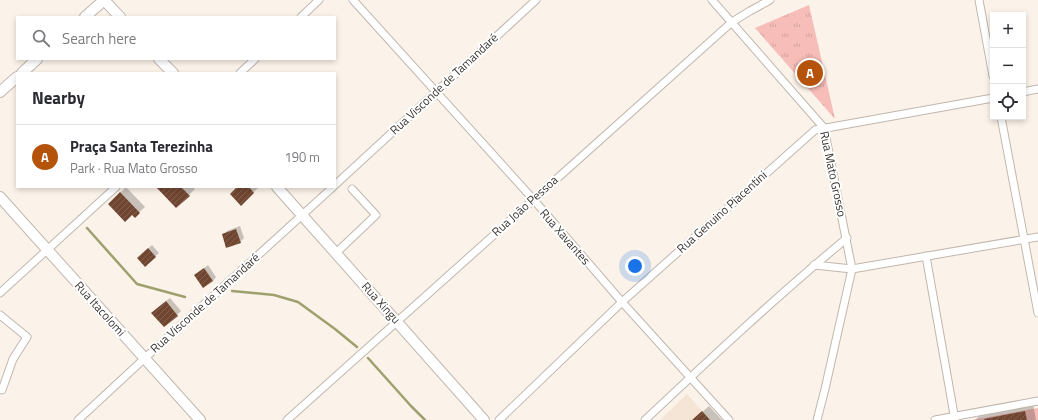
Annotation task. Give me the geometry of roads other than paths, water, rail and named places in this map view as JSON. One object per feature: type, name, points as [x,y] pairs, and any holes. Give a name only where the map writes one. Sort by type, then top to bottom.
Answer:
[{"type":"street","points":[[86,16],[104,0],[119,16]]},
{"type":"street","points":[[302,16],[319,0]]},
{"type":"street","name":"Rua Xavantes","points":[[353,0],[533,199],[622,302],[729,420]]},
{"type":"street","name":"Rua Visconde de Tamandaré","points":[[336,184],[536,0]]},
{"type":"street","name":"Rua Mato Grosso","points":[[712,0],[824,128],[852,269]]},
{"type":"street","name":"Rua João Pessoa","points":[[287,420],[732,22],[770,0]]},
{"type":"street","points":[[979,0],[990,60]]},
{"type":"street","points":[[23,72],[36,60]]},
{"type":"street","points":[[160,60],[172,72]]},
{"type":"street","points":[[241,72],[254,60]]},
{"type":"street","points":[[0,92],[16,78]]},
{"type":"street","points":[[1026,91],[1038,89]]},
{"type":"street","name":"Rua Genuino Piacentini","points":[[499,420],[622,302],[815,130],[990,99]]},
{"type":"street","points":[[1002,120],[1038,312]]},
{"type":"street","points":[[0,293],[115,188]]},
{"type":"street","name":"Rua Xingu","points":[[278,188],[484,420]]},
{"type":"street","name":"Rua Visconde de Tamandaré","points":[[78,420],[332,188]]},
{"type":"street","points":[[336,253],[376,215],[352,189]]},
{"type":"street","name":"Rua Itacolomi","points":[[0,197],[200,420]]},
{"type":"street","points":[[814,265],[852,269],[1038,237]]},
{"type":"street","points":[[646,420],[814,265],[847,238]]},
{"type":"street","points":[[926,256],[955,418]]},
{"type":"street","points":[[818,420],[852,269]]},
{"type":"street","points":[[0,315],[27,337],[13,359],[2,390]]},
{"type":"street","points":[[935,420],[955,418],[1038,402]]},
{"type":"waterway","points":[[87,228],[137,284],[185,297]]},
{"type":"waterway","points":[[232,291],[274,295],[298,302],[357,347]]},
{"type":"waterway","points":[[368,358],[425,420]]},
{"type":"place","name":"Praça Santa Terezinha","points":[[810,73]]}]
